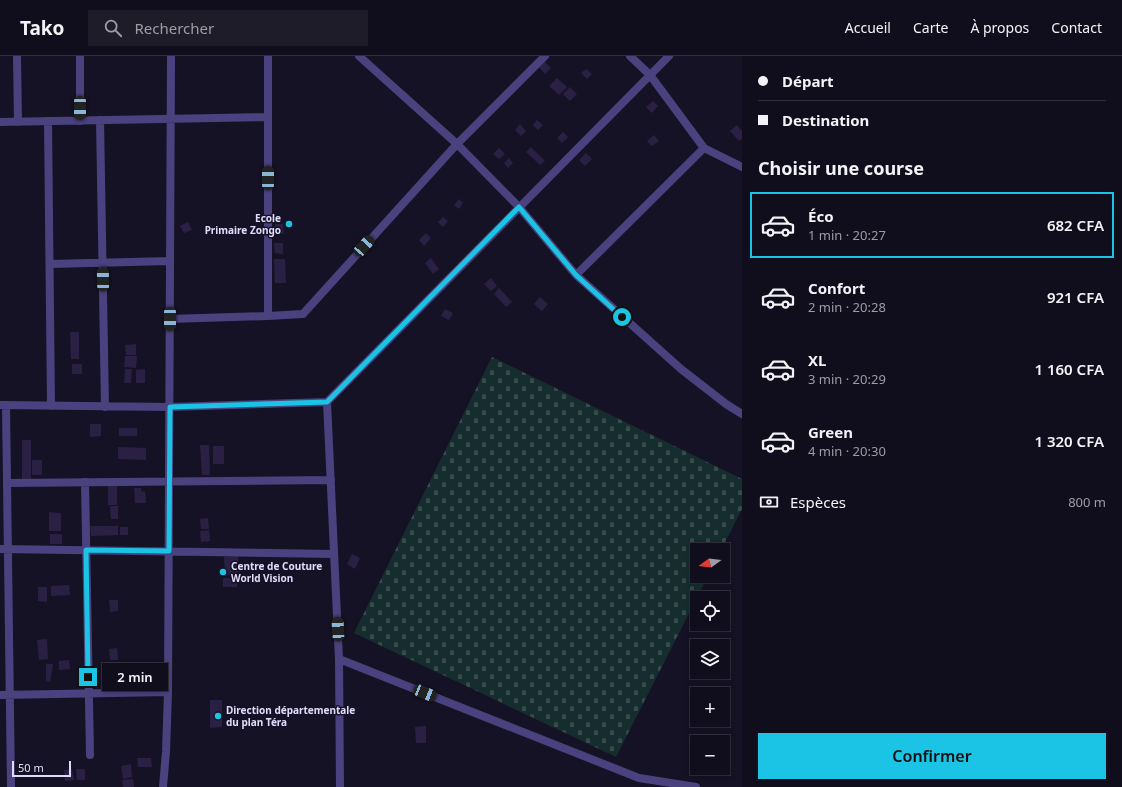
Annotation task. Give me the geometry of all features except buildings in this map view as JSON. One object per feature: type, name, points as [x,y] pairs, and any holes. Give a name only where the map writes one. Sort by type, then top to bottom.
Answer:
[{"type":"street","points":[[17,56],[18,122]]},
{"type":"street","points":[[80,56],[80,121]]},
{"type":"street","points":[[163,787],[168,692],[171,56]]},
{"type":"street","points":[[268,56],[268,316]]},
{"type":"street","points":[[359,56],[457,144],[519,207],[576,275],[681,369],[726,404],[742,414]]},
{"type":"street","points":[[170,319],[303,314],[457,144],[546,56]]},
{"type":"street","points":[[630,56],[650,75],[704,148],[742,167]]},
{"type":"street","points":[[11,787],[10,695],[4,549],[5,486],[3,405],[170,407],[327,402],[669,56]]},
{"type":"street","points":[[0,122],[268,117]]},
{"type":"street","points":[[100,120],[105,407]]},
{"type":"street","points":[[48,121],[51,406]]},
{"type":"street","points":[[576,275],[704,148]]},
{"type":"street","points":[[50,264],[170,261]]},
{"type":"street","points":[[327,402],[332,480],[339,659],[340,787]]},
{"type":"street","points":[[5,486],[85,482],[332,480]]},
{"type":"street","points":[[85,482],[90,755]]},
{"type":"street","points":[[4,549],[334,554]]},
{"type":"street","points":[[339,659],[639,778],[696,787]]},
{"type":"street","points":[[0,695],[168,692]]},
{"type":"green space","points":[[492,357],[742,479],[742,509],[725,543],[690,543],[690,583],[704,583],[700,591],[690,591],[690,611],[616,757],[354,633]]},
{"type":"place","name":"Ecole Primaire Zongo","points":[[289,224]]},
{"type":"place","name":"Centre de Couture World Vision","points":[[223,572]]},
{"type":"place","name":"Direction départementale du plan Téra","points":[[218,716]]},
{"type":"route","points":[[88,677],[86,550],[169,551],[170,407],[327,402],[519,207],[576,275],[622,317]]}]
